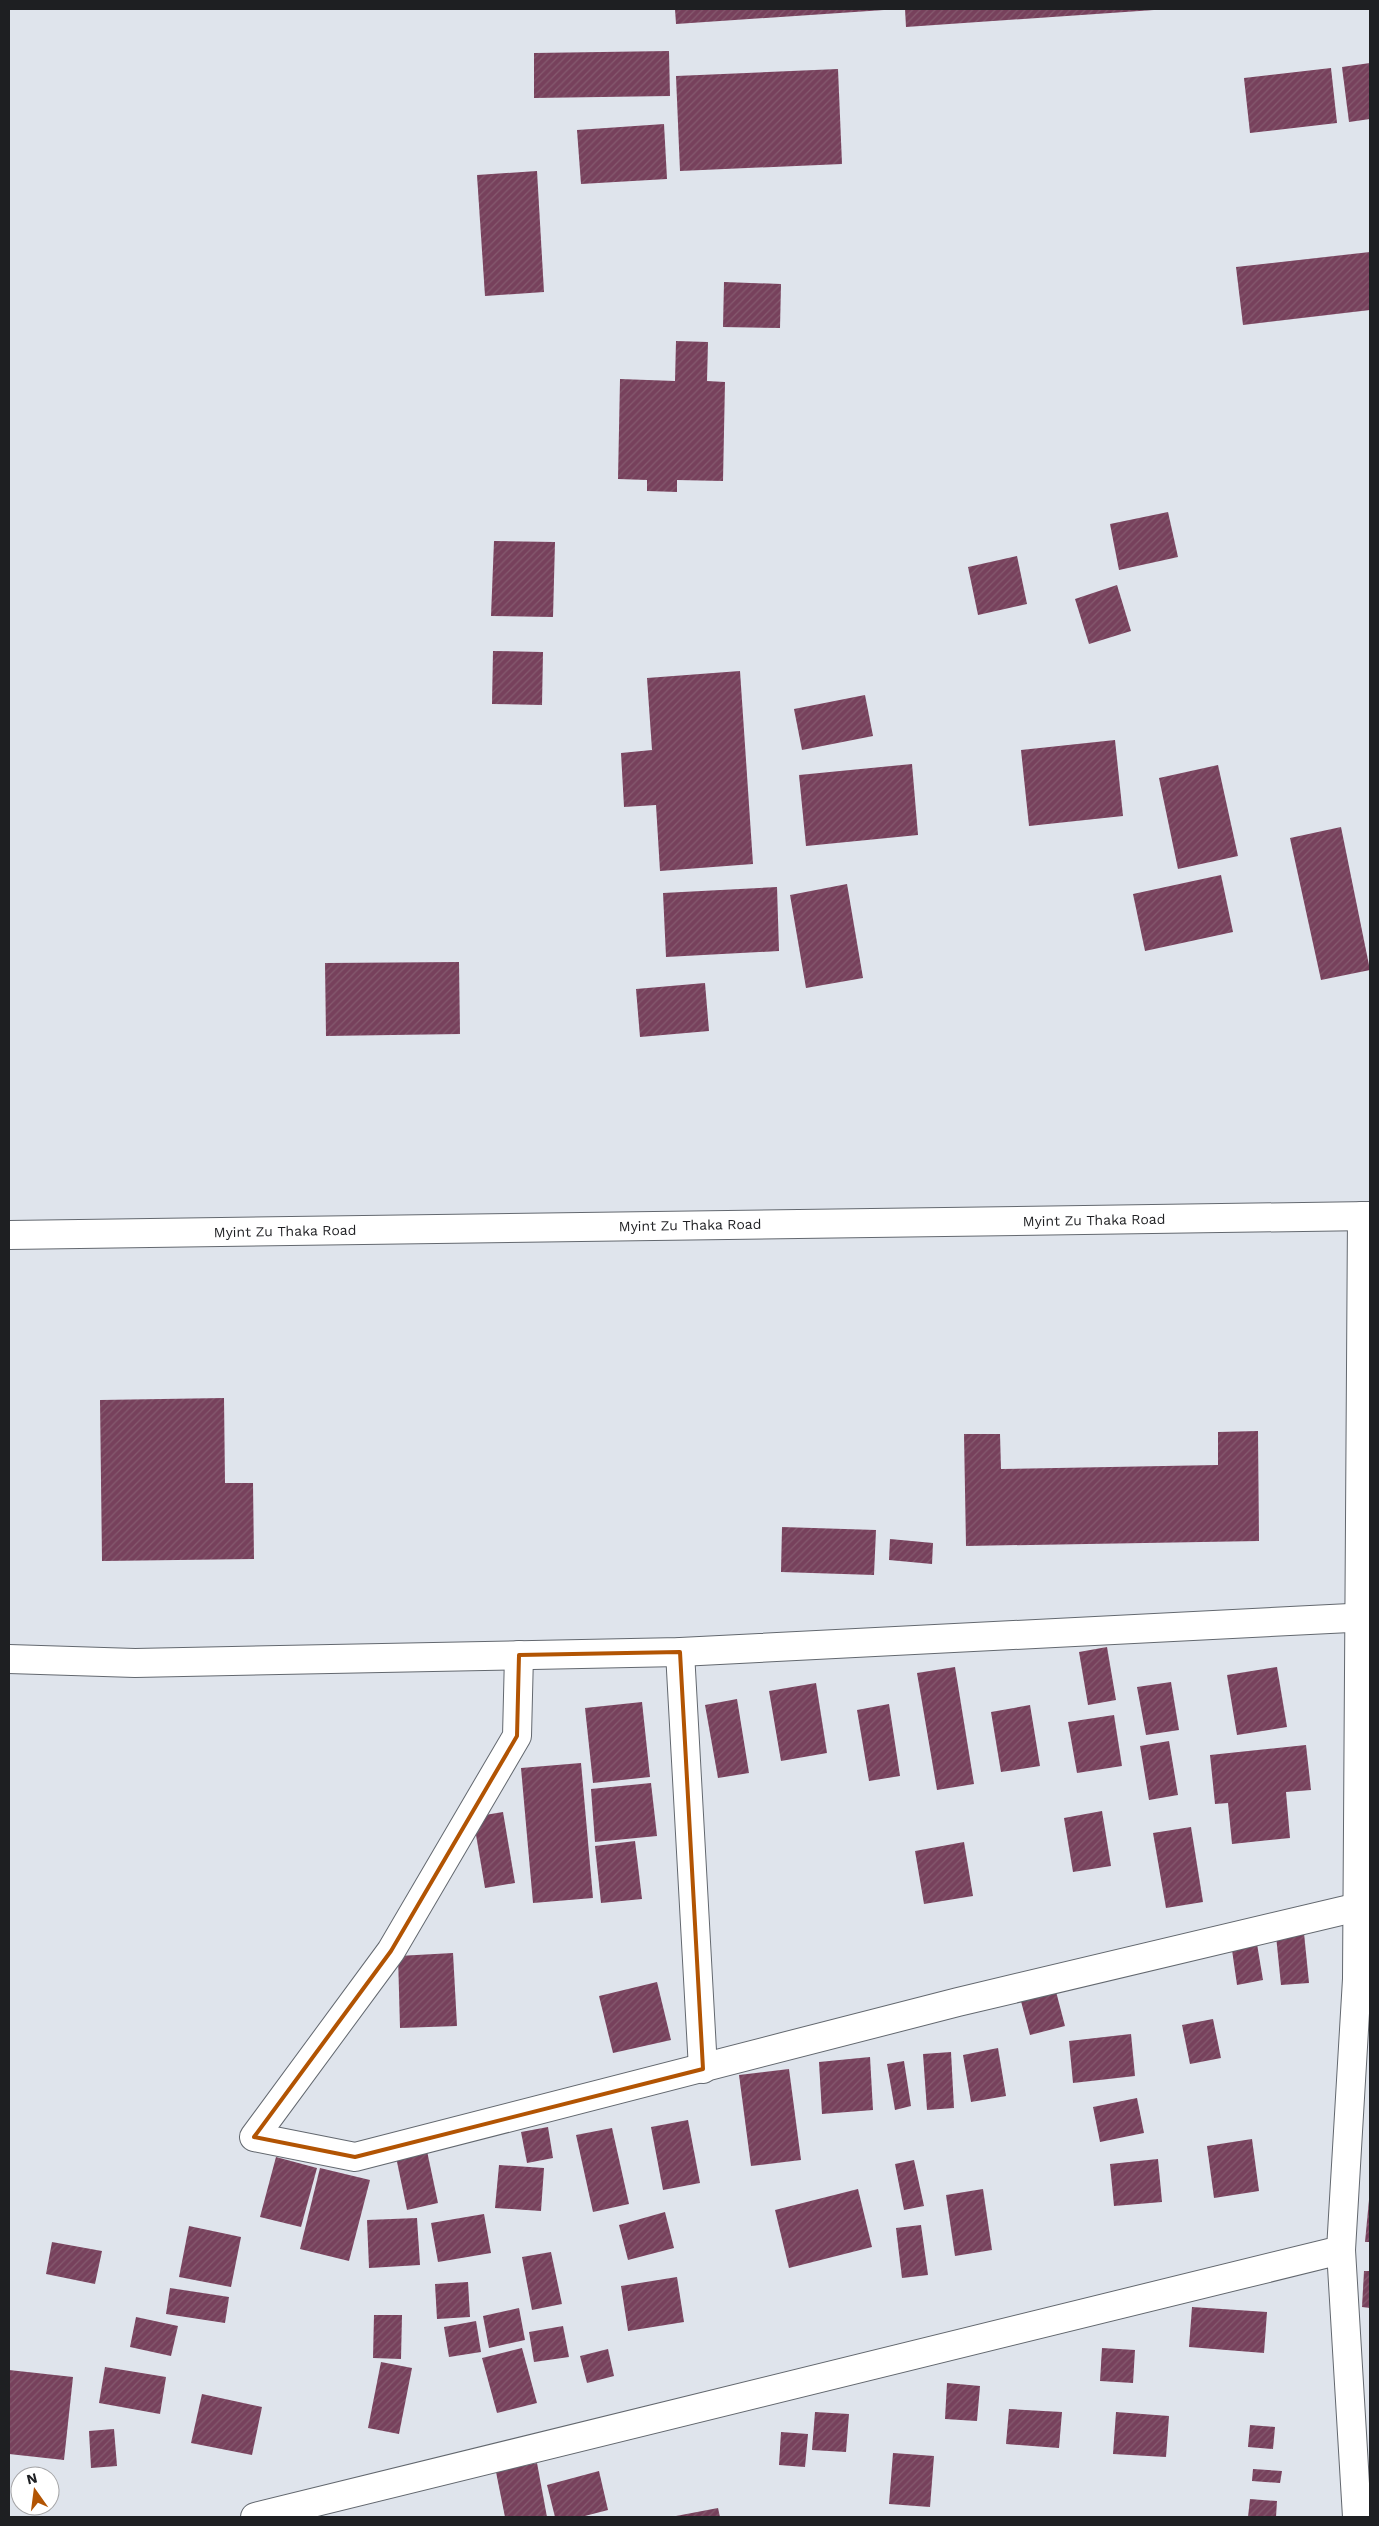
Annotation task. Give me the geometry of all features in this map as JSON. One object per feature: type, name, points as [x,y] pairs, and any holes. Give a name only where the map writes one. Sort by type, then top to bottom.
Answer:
[{"type":"street","name":"Myint Zu Thaka Road","points":[[9,1234],[1366,1216]]},
{"type":"street","points":[[1357,2517],[1341,2250],[1360,2140],[1364,1980],[1358,1908],[1366,1618],[1366,1216]]},
{"type":"street","points":[[9,1660],[136,1663],[680,1652],[1366,1618]]},
{"type":"street","points":[[680,1652],[703,2068]]},
{"type":"street","points":[[519,1655],[517,1736],[391,1951],[254,2137],[355,2157],[958,2002],[1358,1908]]},
{"type":"street","points":[[255,2517],[1341,2250]]},
{"type":"highlighted area","points":[[680,1652],[703,2069],[355,2157],[254,2137],[391,1951],[517,1736],[519,1655]]},
{"type":"building","points":[[675,9],[884,9],[884,10],[676,24]]},
{"type":"building","points":[[905,9],[1154,9],[1154,10],[906,27]]},
{"type":"building","points":[[669,51],[670,96],[534,98],[534,53]]},
{"type":"building","points":[[1370,63],[1370,119],[1349,122],[1342,67]]},
{"type":"building","points":[[1331,68],[1337,123],[1250,133],[1244,78]]},
{"type":"building","points":[[838,69],[842,164],[680,171],[676,76]]},
{"type":"building","points":[[664,124],[667,179],[581,184],[577,130]]},
{"type":"building","points":[[537,171],[544,292],[485,296],[477,175]]},
{"type":"building","points":[[1370,252],[1370,310],[1243,325],[1236,267]]},
{"type":"building","points":[[724,282],[781,284],[780,328],[723,327]]},
{"type":"building","points":[[676,341],[708,342],[707,381],[725,382],[723,481],[677,480],[677,492],[647,491],[647,480],[618,479],[620,379],[675,381]]},
{"type":"building","points":[[1168,512],[1178,557],[1119,570],[1110,524]]},
{"type":"building","points":[[494,541],[555,542],[553,617],[491,616]]},
{"type":"building","points":[[1017,556],[1027,604],[978,615],[968,567]]},
{"type":"building","points":[[1117,585],[1131,631],[1089,644],[1075,599]]},
{"type":"building","points":[[493,651],[543,652],[542,705],[492,704]]},
{"type":"building","points":[[740,671],[753,864],[660,871],[656,805],[624,807],[621,753],[652,750],[647,678]]},
{"type":"building","points":[[865,695],[873,736],[802,750],[794,709]]},
{"type":"building","points":[[1115,740],[1123,816],[1029,826],[1021,750]]},
{"type":"building","points":[[912,764],[918,835],[806,846],[799,775]]},
{"type":"building","points":[[1218,765],[1238,856],[1178,869],[1159,778]]},
{"type":"building","points":[[1341,827],[1370,970],[1321,980],[1290,838]]},
{"type":"building","points":[[1221,875],[1233,932],[1145,951],[1133,894]]},
{"type":"building","points":[[847,884],[863,978],[806,988],[790,895]]},
{"type":"building","points":[[777,887],[779,951],[666,957],[663,893]]},
{"type":"building","points":[[459,962],[460,1034],[326,1036],[325,963]]},
{"type":"building","points":[[705,983],[709,1031],[640,1037],[636,989]]},
{"type":"building","points":[[224,1398],[225,1483],[253,1483],[254,1559],[102,1561],[100,1400]]},
{"type":"building","points":[[1258,1431],[1259,1541],[966,1546],[964,1434],[1000,1434],[1001,1469],[1218,1465],[1218,1432]]},
{"type":"building","points":[[782,1527],[876,1530],[874,1575],[781,1572]]},
{"type":"building","points":[[890,1539],[933,1543],[932,1564],[889,1560]]},
{"type":"building","points":[[1107,1647],[1116,1700],[1088,1705],[1079,1652]]},
{"type":"building","points":[[955,1667],[974,1784],[937,1790],[917,1673]]},
{"type":"building","points":[[1277,1667],[1287,1727],[1237,1735],[1227,1675]]},
{"type":"building","points":[[1171,1682],[1179,1730],[1146,1735],[1137,1687]]},
{"type":"building","points":[[816,1683],[827,1753],[781,1761],[769,1691]]},
{"type":"building","points":[[737,1699],[749,1773],[718,1778],[705,1705]]},
{"type":"building","points":[[642,1702],[650,1777],[593,1783],[585,1708]]},
{"type":"building","points":[[889,1704],[900,1776],[869,1781],[857,1710]]},
{"type":"building","points":[[1030,1705],[1040,1766],[1001,1772],[991,1712]]},
{"type":"building","points":[[1114,1715],[1122,1766],[1077,1773],[1068,1722]]},
{"type":"building","points":[[1169,1741],[1178,1795],[1149,1800],[1140,1746]]},
{"type":"building","points":[[1306,1745],[1311,1790],[1286,1792],[1290,1838],[1232,1844],[1228,1803],[1215,1804],[1210,1755]]},
{"type":"building","points":[[581,1763],[593,1898],[533,1903],[521,1768]]},
{"type":"building","points":[[651,1783],[657,1836],[595,1842],[591,1789]]},
{"type":"building","points":[[1102,1811],[1111,1866],[1073,1872],[1064,1818]]},
{"type":"building","points":[[503,1812],[515,1883],[485,1888],[473,1817]]},
{"type":"building","points":[[1191,1827],[1203,1902],[1166,1908],[1153,1833]]},
{"type":"building","points":[[635,1841],[642,1899],[601,1903],[595,1846]]},
{"type":"building","points":[[964,1842],[973,1896],[924,1904],[915,1851]]},
{"type":"building","points":[[1303,1923],[1309,1983],[1281,1985],[1275,1926]]},
{"type":"building","points":[[1255,1932],[1263,1980],[1237,1985],[1230,1936]]},
{"type":"building","points":[[453,1953],[457,2026],[400,2028],[398,1956]]},
{"type":"building","points":[[1053,1980],[1065,2026],[1030,2035],[1018,1990]]},
{"type":"building","points":[[657,1982],[671,2040],[613,2053],[599,1996]]},
{"type":"building","points":[[1213,2019],[1221,2058],[1190,2064],[1182,2025]]},
{"type":"building","points":[[1131,2034],[1135,2076],[1073,2083],[1069,2041]]},
{"type":"building","points":[[998,2048],[1006,2096],[971,2102],[963,2055]]},
{"type":"building","points":[[951,2052],[954,2108],[927,2110],[923,2054]]},
{"type":"building","points":[[870,2057],[873,2110],[822,2114],[819,2062]]},
{"type":"building","points":[[904,2061],[911,2106],[895,2110],[887,2064]]},
{"type":"building","points":[[789,2069],[801,2160],[751,2166],[739,2075]]},
{"type":"building","points":[[1137,2098],[1144,2133],[1100,2142],[1093,2107]]},
{"type":"building","points":[[688,2120],[700,2183],[663,2190],[651,2127]]},
{"type":"building","points":[[548,2127],[553,2158],[527,2163],[521,2132]]},
{"type":"building","points":[[612,2128],[629,2204],[593,2212],[576,2135]]},
{"type":"building","points":[[1252,2139],[1259,2191],[1214,2198],[1207,2146]]},
{"type":"building","points":[[427,2151],[438,2203],[407,2210],[396,2157]]},
{"type":"building","points":[[276,2157],[317,2168],[301,2227],[260,2217]]},
{"type":"building","points":[[1158,2159],[1162,2202],[1114,2206],[1110,2164]]},
{"type":"building","points":[[914,2160],[924,2206],[904,2210],[895,2164]]},
{"type":"building","points":[[499,2165],[544,2168],[541,2211],[495,2208]]},
{"type":"building","points":[[320,2168],[370,2180],[349,2261],[300,2249]]},
{"type":"building","points":[[858,2189],[872,2247],[789,2268],[775,2210]]},
{"type":"building","points":[[983,2189],[992,2250],[955,2256],[946,2195]]},
{"type":"building","points":[[1369,2200],[1370,2242],[1365,2242]]},
{"type":"building","points":[[665,2212],[674,2248],[628,2260],[619,2225]]},
{"type":"building","points":[[484,2214],[491,2253],[438,2262],[431,2223]]},
{"type":"building","points":[[417,2218],[420,2265],[369,2268],[367,2220]]},
{"type":"building","points":[[921,2225],[928,2275],[902,2278],[896,2228]]},
{"type":"building","points":[[189,2226],[241,2237],[231,2287],[179,2277]]},
{"type":"building","points":[[52,2242],[102,2251],[95,2284],[46,2274]]},
{"type":"building","points":[[551,2252],[562,2304],[532,2310],[522,2257]]},
{"type":"building","points":[[1364,2271],[1370,2271],[1370,2308],[1362,2307]]},
{"type":"building","points":[[677,2277],[684,2322],[628,2331],[621,2286]]},
{"type":"building","points":[[468,2282],[470,2317],[437,2319],[435,2284]]},
{"type":"building","points":[[170,2288],[229,2297],[225,2323],[166,2314]]},
{"type":"building","points":[[1192,2307],[1267,2312],[1264,2353],[1189,2347]]},
{"type":"building","points":[[519,2308],[525,2340],[489,2348],[483,2316]]},
{"type":"building","points":[[374,2315],[402,2315],[401,2359],[373,2358]]},
{"type":"building","points":[[136,2317],[178,2326],[171,2356],[130,2347]]},
{"type":"building","points":[[476,2321],[481,2352],[449,2357],[444,2327]]},
{"type":"building","points":[[563,2326],[569,2357],[534,2362],[529,2332]]},
{"type":"building","points":[[522,2348],[537,2403],[497,2413],[482,2358]]},
{"type":"building","points":[[1102,2348],[1135,2350],[1133,2383],[1100,2381]]},
{"type":"building","points":[[608,2349],[614,2376],[587,2383],[580,2356]]},
{"type":"building","points":[[381,2362],[412,2368],[399,2434],[368,2428]]},
{"type":"building","points":[[105,2367],[166,2377],[160,2414],[99,2403]]},
{"type":"building","points":[[9,2370],[73,2377],[64,2460],[9,2454]]},
{"type":"building","points":[[947,2383],[980,2386],[977,2421],[945,2419]]},
{"type":"building","points":[[202,2394],[262,2407],[252,2455],[191,2443]]},
{"type":"building","points":[[1009,2409],[1062,2412],[1059,2448],[1006,2444]]},
{"type":"building","points":[[815,2412],[849,2414],[846,2452],[812,2450]]},
{"type":"building","points":[[1116,2412],[1169,2416],[1166,2457],[1113,2454]]},
{"type":"building","points":[[1250,2425],[1275,2427],[1273,2449],[1248,2447]]},
{"type":"building","points":[[114,2429],[117,2466],[91,2468],[89,2431]]},
{"type":"building","points":[[781,2432],[808,2434],[805,2467],[779,2465]]},
{"type":"building","points":[[893,2453],[934,2456],[930,2507],[889,2504]]},
{"type":"building","points":[[537,2463],[547,2517],[505,2517],[496,2472]]},
{"type":"building","points":[[1253,2469],[1282,2471],[1280,2483],[1252,2481]]},
{"type":"building","points":[[599,2471],[608,2510],[581,2517],[555,2517],[547,2485]]},
{"type":"building","points":[[1250,2499],[1277,2501],[1276,2517],[1248,2517]]},
{"type":"building","points":[[718,2508],[720,2517],[676,2517],[676,2516]]}]
